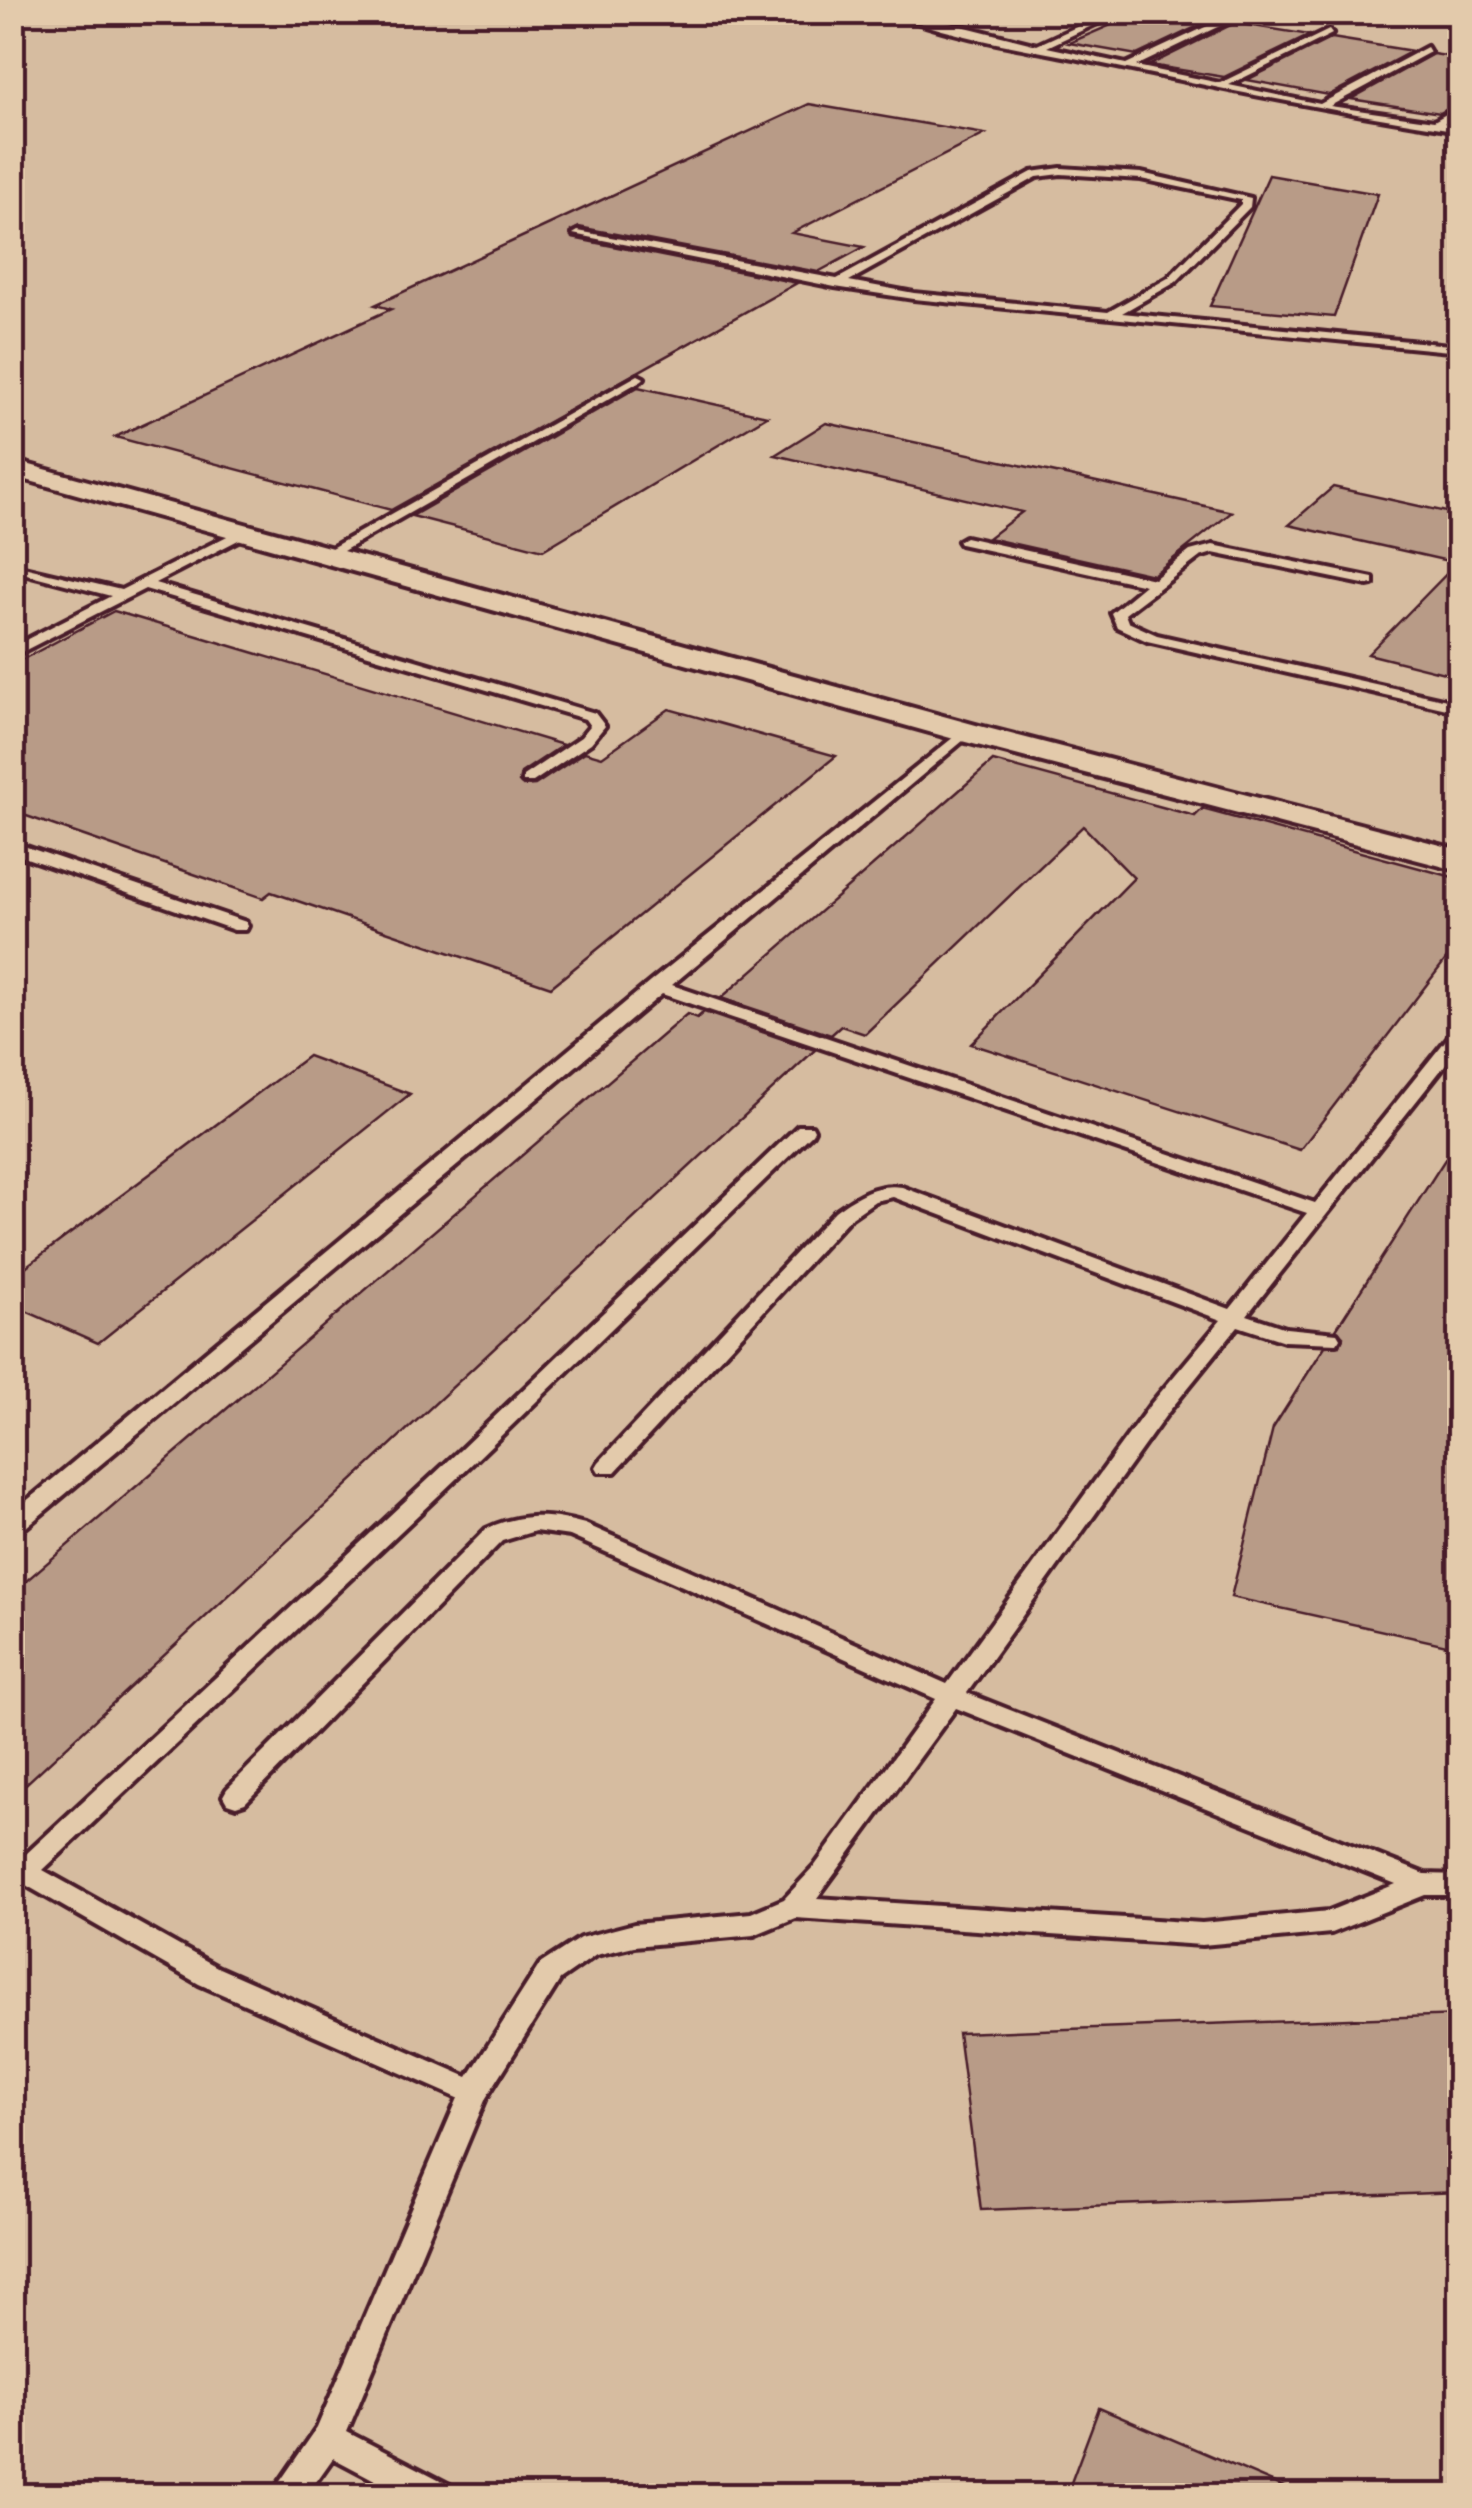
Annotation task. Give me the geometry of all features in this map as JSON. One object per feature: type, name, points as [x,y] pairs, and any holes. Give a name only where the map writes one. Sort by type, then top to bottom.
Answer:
[{"type":"street","points":[[12,468],[965,732],[1460,861]]},
{"type":"lane","points":[[895,12],[1126,67],[1321,107],[1460,128]]},
{"type":"lane","points":[[1038,48],[1117,12]]},
{"type":"lane","points":[[1126,67],[1231,17]]},
{"type":"lane","points":[[1221,86],[1330,32]]},
{"type":"lane","points":[[1321,107],[1426,50]]},
{"type":"lane","points":[[1434,125],[1460,109]]},
{"type":"lane","points":[[835,284],[1035,174],[1066,169],[1104,170],[1246,198],[1246,205],[1172,280],[1110,315]]},
{"type":"lane","points":[[578,234],[914,296],[1460,349]]},
{"type":"lane","points":[[324,556],[638,378]]},
{"type":"lane","points":[[12,654],[241,533]]},
{"type":"lane","points":[[965,541],[1157,584]]},
{"type":"lane","points":[[1368,581],[1213,550],[1194,554],[1118,612],[1122,624],[1152,638],[1460,708]]},
{"type":"lane","points":[[24,569],[122,595]]},
{"type":"lane","points":[[143,584],[590,716],[598,726],[586,740],[528,778]]},
{"type":"lane","points":[[12,1526],[965,732]]},
{"type":"lane","points":[[12,846],[240,926]]},
{"type":"lane","points":[[656,986],[1318,1210]]},
{"type":"lane","points":[[286,2496],[328,2440],[474,2092],[550,1972],[589,1946],[634,1935],[754,1924],[792,1907],[823,1874],[1158,1410],[1460,1034]]},
{"type":"lane","points":[[474,2092],[209,1976],[33,1877],[30,1870],[34,1862],[467,1456],[805,1130]]},
{"type":"lane","points":[[607,1468],[842,1215],[869,1196],[895,1190],[1234,1318],[1284,1334],[1330,1338]]},
{"type":"lane","points":[[236,1796],[494,1534],[511,1526],[550,1522],[577,1530],[951,1696],[1422,1884],[1460,1885]]},
{"type":"lane","points":[[792,1907],[1202,1934],[1331,1922],[1422,1884]]},
{"type":"lane","points":[[328,2440],[439,2496]]},
{"type":"shaded area","points":[[13,13],[1459,13],[1459,2495],[13,2495]]},
{"type":"building","points":[[1141,12],[1213,19],[1137,55],[1069,43]]},
{"type":"building","points":[[1235,23],[1310,35],[1224,77],[1150,65]]},
{"type":"building","points":[[1332,38],[1412,51],[1329,95],[1247,80]]},
{"type":"building","points":[[1433,54],[1460,58],[1460,102],[1440,113],[1351,99]]},
{"type":"building","points":[[809,104],[985,134],[792,233],[864,247],[818,272],[579,227],[571,231],[572,238],[797,283],[391,510],[115,437],[391,309],[375,305]]},
{"type":"building","points":[[1269,175],[1378,194],[1334,317],[1210,306]]},
{"type":"building","points":[[638,387],[767,416],[543,550],[412,516]]},
{"type":"building","points":[[826,423],[1232,512],[1153,575],[988,538],[1022,512],[775,455]]},
{"type":"building","points":[[1333,487],[1460,515],[1460,677],[1368,654],[1457,563],[1289,525]]},
{"type":"building","points":[[114,611],[563,745],[521,773],[519,782],[523,786],[535,785],[585,752],[602,757],[669,709],[836,756],[551,987],[271,892],[263,898],[12,811],[12,665]]},
{"type":"building","points":[[993,761],[1195,816],[1202,809],[1460,879],[1460,941],[1300,1150],[971,1044],[1134,878],[1083,826],[865,1034],[841,1026],[831,1035],[721,998]]},
{"type":"building","points":[[704,1012],[815,1050],[12,1797],[12,1593],[687,1014],[697,1018]]},
{"type":"building","points":[[308,1056],[410,1094],[98,1343],[12,1305],[12,1277]]},
{"type":"building","points":[[1460,1136],[1460,1648],[1231,1597],[1273,1428],[1325,1346],[1340,1345],[1343,1336],[1336,1329]]},
{"type":"building","points":[[1460,2015],[1460,2192],[981,2210],[958,2033]]},
{"type":"building","points":[[1099,2408],[1305,2496],[1066,2496]]}]
